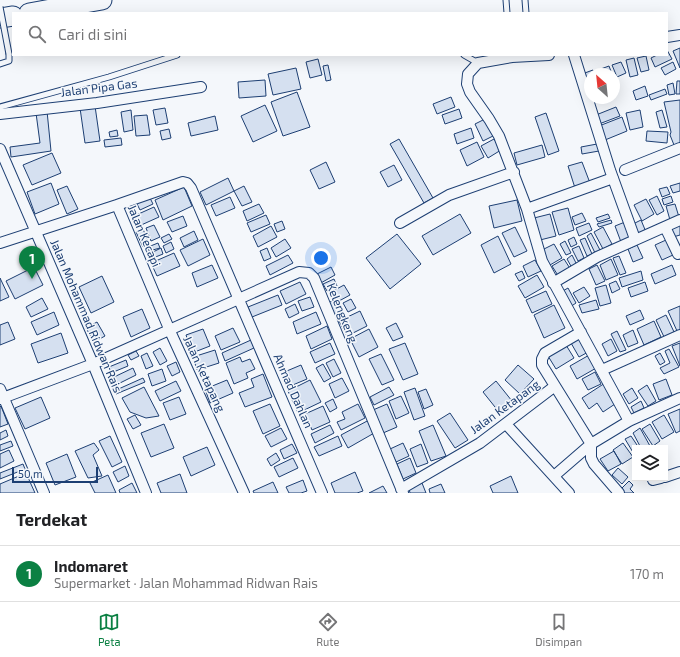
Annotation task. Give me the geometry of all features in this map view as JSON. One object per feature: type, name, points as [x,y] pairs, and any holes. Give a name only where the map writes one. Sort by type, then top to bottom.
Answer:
[{"type":"highway","points":[[35,12],[102,0]]},
{"type":"highway","points":[[0,18],[12,16]]},
{"type":"street","points":[[668,37],[680,35]]},
{"type":"street","points":[[512,56],[478,63],[468,74],[468,87],[493,126],[514,172],[527,209],[542,261],[629,421]]},
{"type":"street","points":[[574,56],[613,178],[635,239]]},
{"type":"street","name":"Jalan Pipa Gas","points":[[0,114],[98,103],[201,87]]},
{"type":"street","points":[[625,170],[680,148]]},
{"type":"street","name":"Jalan Mohammad Ridwan Rais","points":[[0,149],[93,364],[146,493]]},
{"type":"street","points":[[400,223],[449,195],[514,172]]},
{"type":"street","points":[[527,209],[613,178]]},
{"type":"street","name":"Jalan Kecapi","points":[[170,331],[117,205],[178,183],[187,183],[239,300]]},
{"type":"street","points":[[0,242],[117,205]]},
{"type":"street","points":[[553,283],[597,257],[680,220]]},
{"type":"street","points":[[665,227],[678,254]]},
{"type":"street","name":"Kelengkeng","points":[[1,396],[93,364],[170,331],[299,272],[304,272],[312,275],[402,491]]},
{"type":"street","name":"Ahmad Dahlan","points":[[239,300],[307,455],[322,493]]},
{"type":"street","name":"Jalan Ketapang","points":[[170,331],[244,493]]},
{"type":"street","name":"Jalan Ketapang","points":[[402,491],[480,443],[555,386],[542,365],[543,355],[547,351],[581,332]]},
{"type":"street","points":[[602,370],[680,334]]},
{"type":"street","points":[[555,386],[591,444],[591,458],[594,464],[619,493]]},
{"type":"street","points":[[1,396],[44,493]]},
{"type":"street","points":[[554,476],[591,444],[629,421],[680,398]]},
{"type":"street","points":[[506,424],[569,493]]},
{"type":"street","points":[[668,476],[680,472]]},
{"type":"lane","points":[[506,0],[507,12]]},
{"type":"lane","points":[[525,0],[526,12]]},
{"type":"lane","points":[[0,7],[9,54],[9,61],[0,64]]},
{"type":"lane","name":"Jalan Pipa Gas","points":[[0,107],[109,77],[174,56]]},
{"type":"lane","points":[[466,56],[478,63]]},
{"type":"building","points":[[680,48],[680,68],[673,51]]},
{"type":"building","points":[[668,52],[672,59],[655,67],[651,58],[655,56],[668,56]]},
{"type":"building","points":[[646,56],[649,70],[641,72],[637,58]]},
{"type":"building","points":[[634,58],[638,75],[630,77],[626,60]]},
{"type":"building","points":[[318,59],[322,75],[310,78],[306,62]]},
{"type":"building","points":[[621,62],[626,73],[620,76],[620,68],[613,68],[612,65]]},
{"type":"building","points":[[673,62],[676,69],[665,75],[661,68]]},
{"type":"building","points":[[328,65],[331,80],[326,81],[323,66]]},
{"type":"building","points":[[296,68],[301,89],[273,95],[268,74]]},
{"type":"building","points":[[265,80],[266,96],[239,98],[238,82]]},
{"type":"building","points":[[677,81],[680,81],[680,94],[676,94]]},
{"type":"building","points":[[673,83],[675,94],[669,95],[667,85]]},
{"type":"building","points":[[645,86],[648,96],[636,100],[633,91]]},
{"type":"building","points":[[665,89],[667,94],[651,100],[649,95]]},
{"type":"building","points":[[297,92],[310,127],[283,136],[271,102]]},
{"type":"building","points":[[451,97],[455,107],[437,114],[433,104]]},
{"type":"building","points":[[680,100],[680,143],[674,145],[670,135],[671,132],[664,102]]},
{"type":"building","points":[[265,105],[277,131],[253,142],[241,116]]},
{"type":"building","points":[[95,106],[100,141],[85,143],[80,108]]},
{"type":"building","points":[[616,107],[620,116],[599,124],[596,115]]},
{"type":"building","points":[[165,108],[168,123],[156,125],[153,110]]},
{"type":"building","points":[[459,109],[462,118],[445,124],[442,115]]},
{"type":"building","points":[[131,110],[133,130],[124,132],[121,112]]},
{"type":"building","points":[[640,110],[643,127],[630,130],[626,113]]},
{"type":"building","points":[[662,110],[667,127],[660,128],[656,112]]},
{"type":"building","points":[[47,111],[51,151],[11,157],[10,147],[40,143],[36,113]]},
{"type":"building","points":[[546,113],[559,151],[548,155],[535,117]]},
{"type":"building","points":[[147,115],[150,135],[136,136],[134,116]]},
{"type":"building","points":[[215,116],[218,130],[191,136],[188,123]]},
{"type":"building","points":[[622,117],[627,131],[605,140],[599,126]]},
{"type":"building","points":[[487,118],[495,135],[483,141],[475,124]]},
{"type":"building","points":[[471,128],[474,138],[457,144],[454,134]]},
{"type":"building","points":[[169,129],[171,138],[162,140],[160,131]]},
{"type":"building","points":[[117,130],[118,136],[110,137],[109,132]]},
{"type":"building","points":[[647,131],[668,132],[667,143],[646,141]]},
{"type":"building","points":[[121,138],[122,145],[105,147],[104,140]]},
{"type":"building","points":[[399,139],[433,198],[424,203],[390,144]]},
{"type":"building","points":[[494,139],[501,150],[488,158],[481,146]]},
{"type":"building","points":[[477,142],[484,157],[467,166],[460,150]]},
{"type":"building","points":[[597,144],[599,151],[582,154],[581,147]]},
{"type":"building","points":[[542,145],[545,157],[517,165],[514,153]]},
{"type":"building","points":[[52,153],[61,173],[32,185],[23,165]]},
{"type":"building","points":[[326,162],[335,182],[319,189],[310,170]]},
{"type":"building","points":[[582,162],[590,183],[575,188],[568,166]]},
{"type":"building","points":[[394,165],[402,180],[388,187],[380,172]]},
{"type":"building","points":[[228,178],[234,191],[206,205],[200,192]]},
{"type":"building","points":[[51,183],[59,204],[35,214],[27,192]]},
{"type":"building","points":[[680,183],[680,191],[673,193],[670,186]]},
{"type":"building","points":[[67,186],[78,209],[67,214],[57,190]]},
{"type":"building","points":[[244,186],[252,202],[242,206],[234,191]]},
{"type":"building","points":[[184,187],[192,206],[163,220],[155,200]]},
{"type":"building","points":[[667,187],[670,194],[662,197],[659,189]]},
{"type":"building","points":[[149,196],[153,204],[140,210],[136,202]]},
{"type":"building","points":[[657,196],[664,211],[657,215],[649,200]]},
{"type":"building","points":[[671,196],[673,202],[664,205],[662,199]]},
{"type":"building","points":[[230,197],[235,208],[216,216],[211,205]]},
{"type":"building","points":[[646,199],[654,214],[642,221],[634,205]]},
{"type":"building","points":[[517,200],[522,221],[494,228],[489,206]]},
{"type":"building","points":[[259,204],[264,213],[247,221],[243,211]]},
{"type":"building","points":[[675,204],[679,217],[670,220],[666,206]]},
{"type":"building","points":[[154,207],[159,217],[139,226],[134,216]]},
{"type":"building","points":[[568,208],[574,230],[559,235],[552,212]]},
{"type":"building","points":[[582,213],[586,221],[575,225],[572,217]]},
{"type":"building","points":[[460,214],[471,233],[433,255],[422,236]]},
{"type":"building","points":[[550,214],[556,236],[540,240],[534,218]]},
{"type":"building","points":[[608,214],[610,218],[598,222],[596,218]]},
{"type":"building","points":[[266,215],[270,224],[251,232],[247,223]]},
{"type":"building","points":[[183,216],[187,226],[172,232],[167,222]]},
{"type":"building","points":[[611,220],[612,223],[599,227],[597,224]]},
{"type":"building","points":[[641,220],[646,232],[636,237],[631,225]]},
{"type":"building","points":[[282,221],[285,229],[277,232],[274,224]]},
{"type":"building","points":[[625,222],[631,238],[621,242],[615,226]]},
{"type":"building","points":[[589,223],[592,230],[579,236],[576,228]]},
{"type":"building","points":[[154,225],[160,237],[151,241],[146,228]]},
{"type":"building","points":[[680,225],[680,235],[673,237],[670,229]]},
{"type":"building","points":[[271,226],[277,237],[258,247],[253,236]]},
{"type":"building","points":[[515,227],[527,251],[514,257],[502,233]]},
{"type":"building","points":[[603,227],[612,244],[603,249],[594,232]]},
{"type":"building","points":[[143,229],[149,244],[143,247],[136,232]]},
{"type":"building","points":[[194,231],[198,240],[184,247],[180,238]]},
{"type":"building","points":[[591,233],[600,250],[595,253],[587,236]]},
{"type":"building","points":[[169,234],[172,239],[164,243],[161,238]]},
{"type":"building","points":[[397,234],[421,264],[390,289],[366,258]]},
{"type":"building","points":[[498,236],[511,264],[494,273],[481,245]]},
{"type":"building","points":[[574,237],[577,244],[571,247],[568,240]]},
{"type":"building","points":[[585,238],[592,254],[587,256],[580,240]]},
{"type":"building","points":[[203,239],[210,255],[188,266],[180,250]]},
{"type":"building","points":[[285,239],[291,248],[276,257],[271,248]]},
{"type":"building","points":[[666,240],[673,255],[662,260],[655,245]]},
{"type":"building","points":[[565,241],[571,253],[566,255],[560,244]]},
{"type":"building","points":[[171,242],[174,249],[166,253],[163,246]]},
{"type":"building","points":[[158,243],[160,248],[149,251],[148,247]]},
{"type":"building","points":[[554,244],[562,258],[550,265],[542,250]]},
{"type":"building","points":[[637,245],[643,258],[633,262],[628,249]]},
{"type":"building","points":[[579,246],[584,258],[578,261],[572,249]]},
{"type":"building","points":[[161,248],[163,254],[153,258],[151,253]]},
{"type":"building","points":[[267,248],[271,258],[264,261],[260,251]]},
{"type":"building","points":[[174,253],[180,266],[157,276],[151,263]]},
{"type":"building","points":[[288,255],[293,263],[270,275],[266,266]]},
{"type":"building","points":[[572,255],[577,265],[572,268],[567,259]]},
{"type":"building","points":[[619,256],[626,273],[620,275],[613,258]]},
{"type":"building","points":[[564,259],[571,270],[559,277],[552,266]]},
{"type":"building","points":[[611,259],[618,275],[606,280],[600,265]]},
{"type":"building","points":[[535,260],[541,271],[528,277],[523,266]]},
{"type":"building","points":[[212,265],[218,278],[197,287],[192,273]]},
{"type":"building","points":[[597,265],[605,281],[596,285],[589,269]]},
{"type":"building","points":[[672,265],[676,275],[655,284],[651,274]]},
{"type":"building","points":[[34,267],[43,285],[15,299],[6,281]]},
{"type":"building","points":[[331,267],[335,275],[319,284],[315,275]]},
{"type":"building","points":[[522,271],[525,278],[519,281],[515,274]]},
{"type":"building","points":[[641,271],[643,280],[622,287],[619,278]]},
{"type":"building","points":[[537,275],[544,287],[525,298],[518,286]]},
{"type":"building","points":[[102,276],[114,302],[91,313],[79,287]]},
{"type":"building","points":[[0,278],[9,297],[0,301]]},
{"type":"building","points":[[334,279],[337,286],[327,291],[323,284]]},
{"type":"building","points":[[616,281],[620,289],[612,293],[609,284]]},
{"type":"building","points":[[300,282],[306,294],[286,304],[280,291]]},
{"type":"building","points":[[645,282],[648,291],[631,297],[628,288]]},
{"type":"building","points":[[344,285],[350,295],[339,301],[333,291]]},
{"type":"building","points":[[606,285],[611,303],[600,306],[595,288]]},
{"type":"building","points":[[584,287],[590,296],[579,303],[573,293]]},
{"type":"building","points":[[568,288],[576,303],[570,307],[561,292]]},
{"type":"building","points":[[546,291],[552,304],[532,313],[526,300]]},
{"type":"building","points":[[278,295],[282,305],[252,317],[248,307]]},
{"type":"building","points":[[310,297],[314,307],[302,311],[298,301]]},
{"type":"building","points":[[42,298],[48,309],[31,317],[26,307]]},
{"type":"building","points":[[336,299],[342,311],[334,315],[328,303]]},
{"type":"building","points":[[351,299],[356,308],[348,312],[343,303]]},
{"type":"building","points":[[596,300],[599,309],[582,313],[579,305]]},
{"type":"building","points":[[295,304],[299,313],[289,318],[285,309]]},
{"type":"building","points":[[554,305],[565,328],[544,338],[534,315]]},
{"type":"building","points":[[680,306],[680,330],[677,331],[668,311]]},
{"type":"building","points":[[142,309],[150,328],[131,337],[123,317]]},
{"type":"building","points":[[640,310],[644,319],[630,325],[626,316]]},
{"type":"building","points":[[360,311],[367,326],[347,336],[339,321]]},
{"type":"building","points":[[54,312],[59,325],[37,335],[31,322]]},
{"type":"building","points":[[316,312],[321,324],[297,334],[293,322]]},
{"type":"building","points":[[666,315],[675,334],[665,339],[656,320]]},
{"type":"building","points":[[654,321],[661,337],[644,345],[637,329]]},
{"type":"building","points":[[8,322],[15,339],[0,345],[0,325]]},
{"type":"building","points":[[97,322],[105,336],[94,342],[86,328]]},
{"type":"building","points":[[396,323],[403,337],[393,341],[386,328]]},
{"type":"building","points":[[327,326],[332,339],[311,349],[306,336]]},
{"type":"building","points":[[233,328],[240,342],[221,350],[215,336]]},
{"type":"building","points":[[203,329],[210,346],[192,353],[186,335]]},
{"type":"building","points":[[369,329],[378,347],[359,357],[350,339]]},
{"type":"building","points":[[633,330],[638,343],[628,347],[623,335]]},
{"type":"building","points":[[617,331],[626,350],[620,352],[611,334]]},
{"type":"building","points":[[61,333],[68,353],[38,363],[31,344]]},
{"type":"building","points":[[582,337],[590,351],[579,357],[571,343]]},
{"type":"building","points":[[611,339],[617,351],[608,356],[602,344]]},
{"type":"building","points":[[251,340],[254,348],[225,361],[222,353]]},
{"type":"building","points":[[330,343],[335,354],[315,363],[310,352]]},
{"type":"building","points":[[405,343],[418,374],[403,380],[389,349]]},
{"type":"building","points":[[680,343],[680,366],[672,346]]},
{"type":"building","points":[[566,345],[574,358],[556,369],[548,356]]},
{"type":"building","points":[[160,348],[167,361],[160,365],[153,352]]},
{"type":"building","points":[[669,349],[679,367],[664,374],[660,368],[670,363],[665,351]]},
{"type":"building","points":[[215,350],[219,363],[197,370],[193,357]]},
{"type":"building","points":[[136,351],[139,356],[131,360],[128,355]]},
{"type":"building","points":[[147,353],[153,366],[146,369],[141,356]]},
{"type":"building","points":[[660,353],[665,362],[660,365],[655,356]]},
{"type":"building","points":[[381,354],[394,380],[382,385],[369,359]]},
{"type":"building","points":[[591,354],[598,367],[577,379],[570,366]]},
{"type":"building","points":[[240,357],[242,362],[250,359],[255,369],[246,373],[248,378],[234,384],[226,363]]},
{"type":"building","points":[[334,359],[341,373],[333,377],[326,363]]},
{"type":"building","points":[[126,360],[128,366],[111,373],[109,367]]},
{"type":"building","points":[[176,362],[180,372],[172,376],[167,366]]},
{"type":"building","points":[[323,364],[331,378],[324,382],[316,368]]},
{"type":"building","points":[[301,365],[307,379],[288,387],[282,373]]},
{"type":"building","points":[[518,365],[534,379],[520,394],[505,380]]},
{"type":"building","points":[[133,368],[136,375],[118,384],[114,377]]},
{"type":"building","points":[[162,369],[166,381],[152,386],[148,374]]},
{"type":"building","points":[[595,372],[601,384],[588,390],[582,379]]},
{"type":"building","points":[[263,374],[272,397],[245,407],[239,393],[254,387],[251,379]]},
{"type":"building","points":[[143,378],[145,382],[116,394],[114,391]]},
{"type":"building","points":[[342,378],[349,391],[335,398],[329,384]]},
{"type":"building","points":[[666,379],[672,395],[659,400],[653,384]]},
{"type":"building","points":[[227,380],[233,393],[210,403],[205,389]]},
{"type":"building","points":[[310,380],[321,402],[298,413],[288,391]]},
{"type":"building","points":[[176,381],[181,391],[160,401],[155,391]]},
{"type":"building","points":[[496,381],[512,401],[499,412],[483,392]]},
{"type":"building","points":[[605,383],[612,392],[609,395],[615,404],[603,412],[597,403],[589,409],[582,398]]},
{"type":"building","points":[[647,385],[656,401],[648,406],[638,391]]},
{"type":"building","points":[[144,387],[159,416],[146,418],[130,412],[122,398]]},
{"type":"building","points":[[389,387],[394,395],[374,405],[370,397]]},
{"type":"building","points":[[415,388],[425,416],[414,420],[404,392]]},
{"type":"building","points":[[632,388],[638,398],[629,404],[623,394]]},
{"type":"building","points":[[426,389],[433,405],[424,409],[418,392]]},
{"type":"building","points":[[401,396],[409,413],[396,419],[389,401]]},
{"type":"building","points":[[41,397],[50,418],[25,429],[15,408]]},
{"type":"building","points":[[179,397],[186,414],[170,420],[163,403]]},
{"type":"building","points":[[333,399],[337,408],[330,412],[325,403]]},
{"type":"building","points":[[641,401],[644,408],[634,413],[631,407]]},
{"type":"building","points":[[270,404],[280,426],[263,434],[253,411]]},
{"type":"building","points":[[358,404],[365,418],[341,430],[337,422],[345,419],[342,412]]},
{"type":"building","points":[[387,404],[397,427],[383,433],[373,410]]},
{"type":"building","points":[[1,406],[8,424],[0,427],[0,407]]},
{"type":"building","points":[[323,406],[330,422],[312,430],[305,414]]},
{"type":"building","points":[[680,409],[680,431],[676,433],[668,414]]},
{"type":"building","points":[[450,413],[468,440],[455,448],[437,421]]},
{"type":"building","points":[[135,415],[141,425],[133,429],[127,419]]},
{"type":"building","points":[[664,415],[674,432],[662,439],[652,422]]},
{"type":"building","points":[[369,420],[376,432],[348,448],[341,435]]},
{"type":"building","points":[[164,424],[174,448],[151,457],[141,433]]},
{"type":"building","points":[[650,424],[660,441],[652,445],[642,429]]},
{"type":"building","points":[[330,425],[334,433],[315,443],[311,434]]},
{"type":"building","points":[[433,425],[446,456],[431,461],[419,431]]},
{"type":"building","points":[[281,428],[287,439],[271,447],[265,436]]},
{"type":"building","points":[[640,428],[649,445],[639,445],[633,433]]},
{"type":"building","points":[[6,430],[8,436],[0,440],[0,433]]},
{"type":"building","points":[[110,436],[122,462],[112,467],[99,441]]},
{"type":"building","points":[[338,436],[342,446],[319,456],[314,447]]},
{"type":"building","points":[[631,436],[637,445],[632,445],[632,451],[625,439]]},
{"type":"building","points":[[11,441],[13,446],[0,451],[0,445]]},
{"type":"building","points":[[94,443],[99,450],[93,455],[102,476],[88,478],[75,451]]},
{"type":"building","points":[[403,443],[409,456],[396,462],[390,449]]},
{"type":"building","points":[[623,443],[632,458],[622,464],[613,450]]},
{"type":"building","points":[[292,444],[297,453],[284,459],[280,450]]},
{"type":"building","points":[[421,444],[428,463],[417,467],[410,449]]},
{"type":"building","points":[[207,447],[215,465],[191,476],[183,457]]},
{"type":"building","points":[[9,450],[14,461],[0,468],[0,454]]},
{"type":"building","points":[[614,451],[621,464],[608,471],[600,459]]},
{"type":"building","points":[[276,453],[280,460],[271,466],[267,459]]},
{"type":"building","points":[[67,454],[76,477],[55,485],[46,463]]},
{"type":"building","points":[[293,458],[298,468],[279,477],[274,467]]},
{"type":"building","points":[[410,458],[416,473],[403,479],[397,464]]},
{"type":"building","points":[[23,464],[25,469],[0,479],[0,473]]},
{"type":"building","points":[[125,466],[129,476],[118,482],[113,472]]},
{"type":"building","points":[[618,468],[628,477],[622,484],[612,475]]},
{"type":"building","points":[[355,472],[363,491],[357,493],[335,493],[331,483]]},
{"type":"building","points":[[26,473],[35,493],[0,493],[0,484]]},
{"type":"building","points":[[180,474],[187,493],[161,493],[157,483]]},
{"type":"building","points":[[108,475],[116,493],[95,493],[90,483]]},
{"type":"building","points":[[511,476],[518,493],[493,493],[490,486]]},
{"type":"building","points":[[303,480],[307,491],[301,493],[289,493],[286,487]]},
{"type":"building","points":[[629,481],[633,485],[630,489],[634,493],[623,493],[620,490]]},
{"type":"building","points":[[273,482],[278,493],[254,493],[253,491]]},
{"type":"building","points":[[132,483],[137,493],[120,493],[119,490]]},
{"type":"building","points":[[422,483],[426,493],[410,493],[409,489]]},
{"type":"building","points":[[441,484],[445,493],[430,493],[429,489]]},
{"type":"building","points":[[383,486],[387,493],[369,493]]},
{"type":"place","name":"Indomaret","points":[[32,279]]}]
